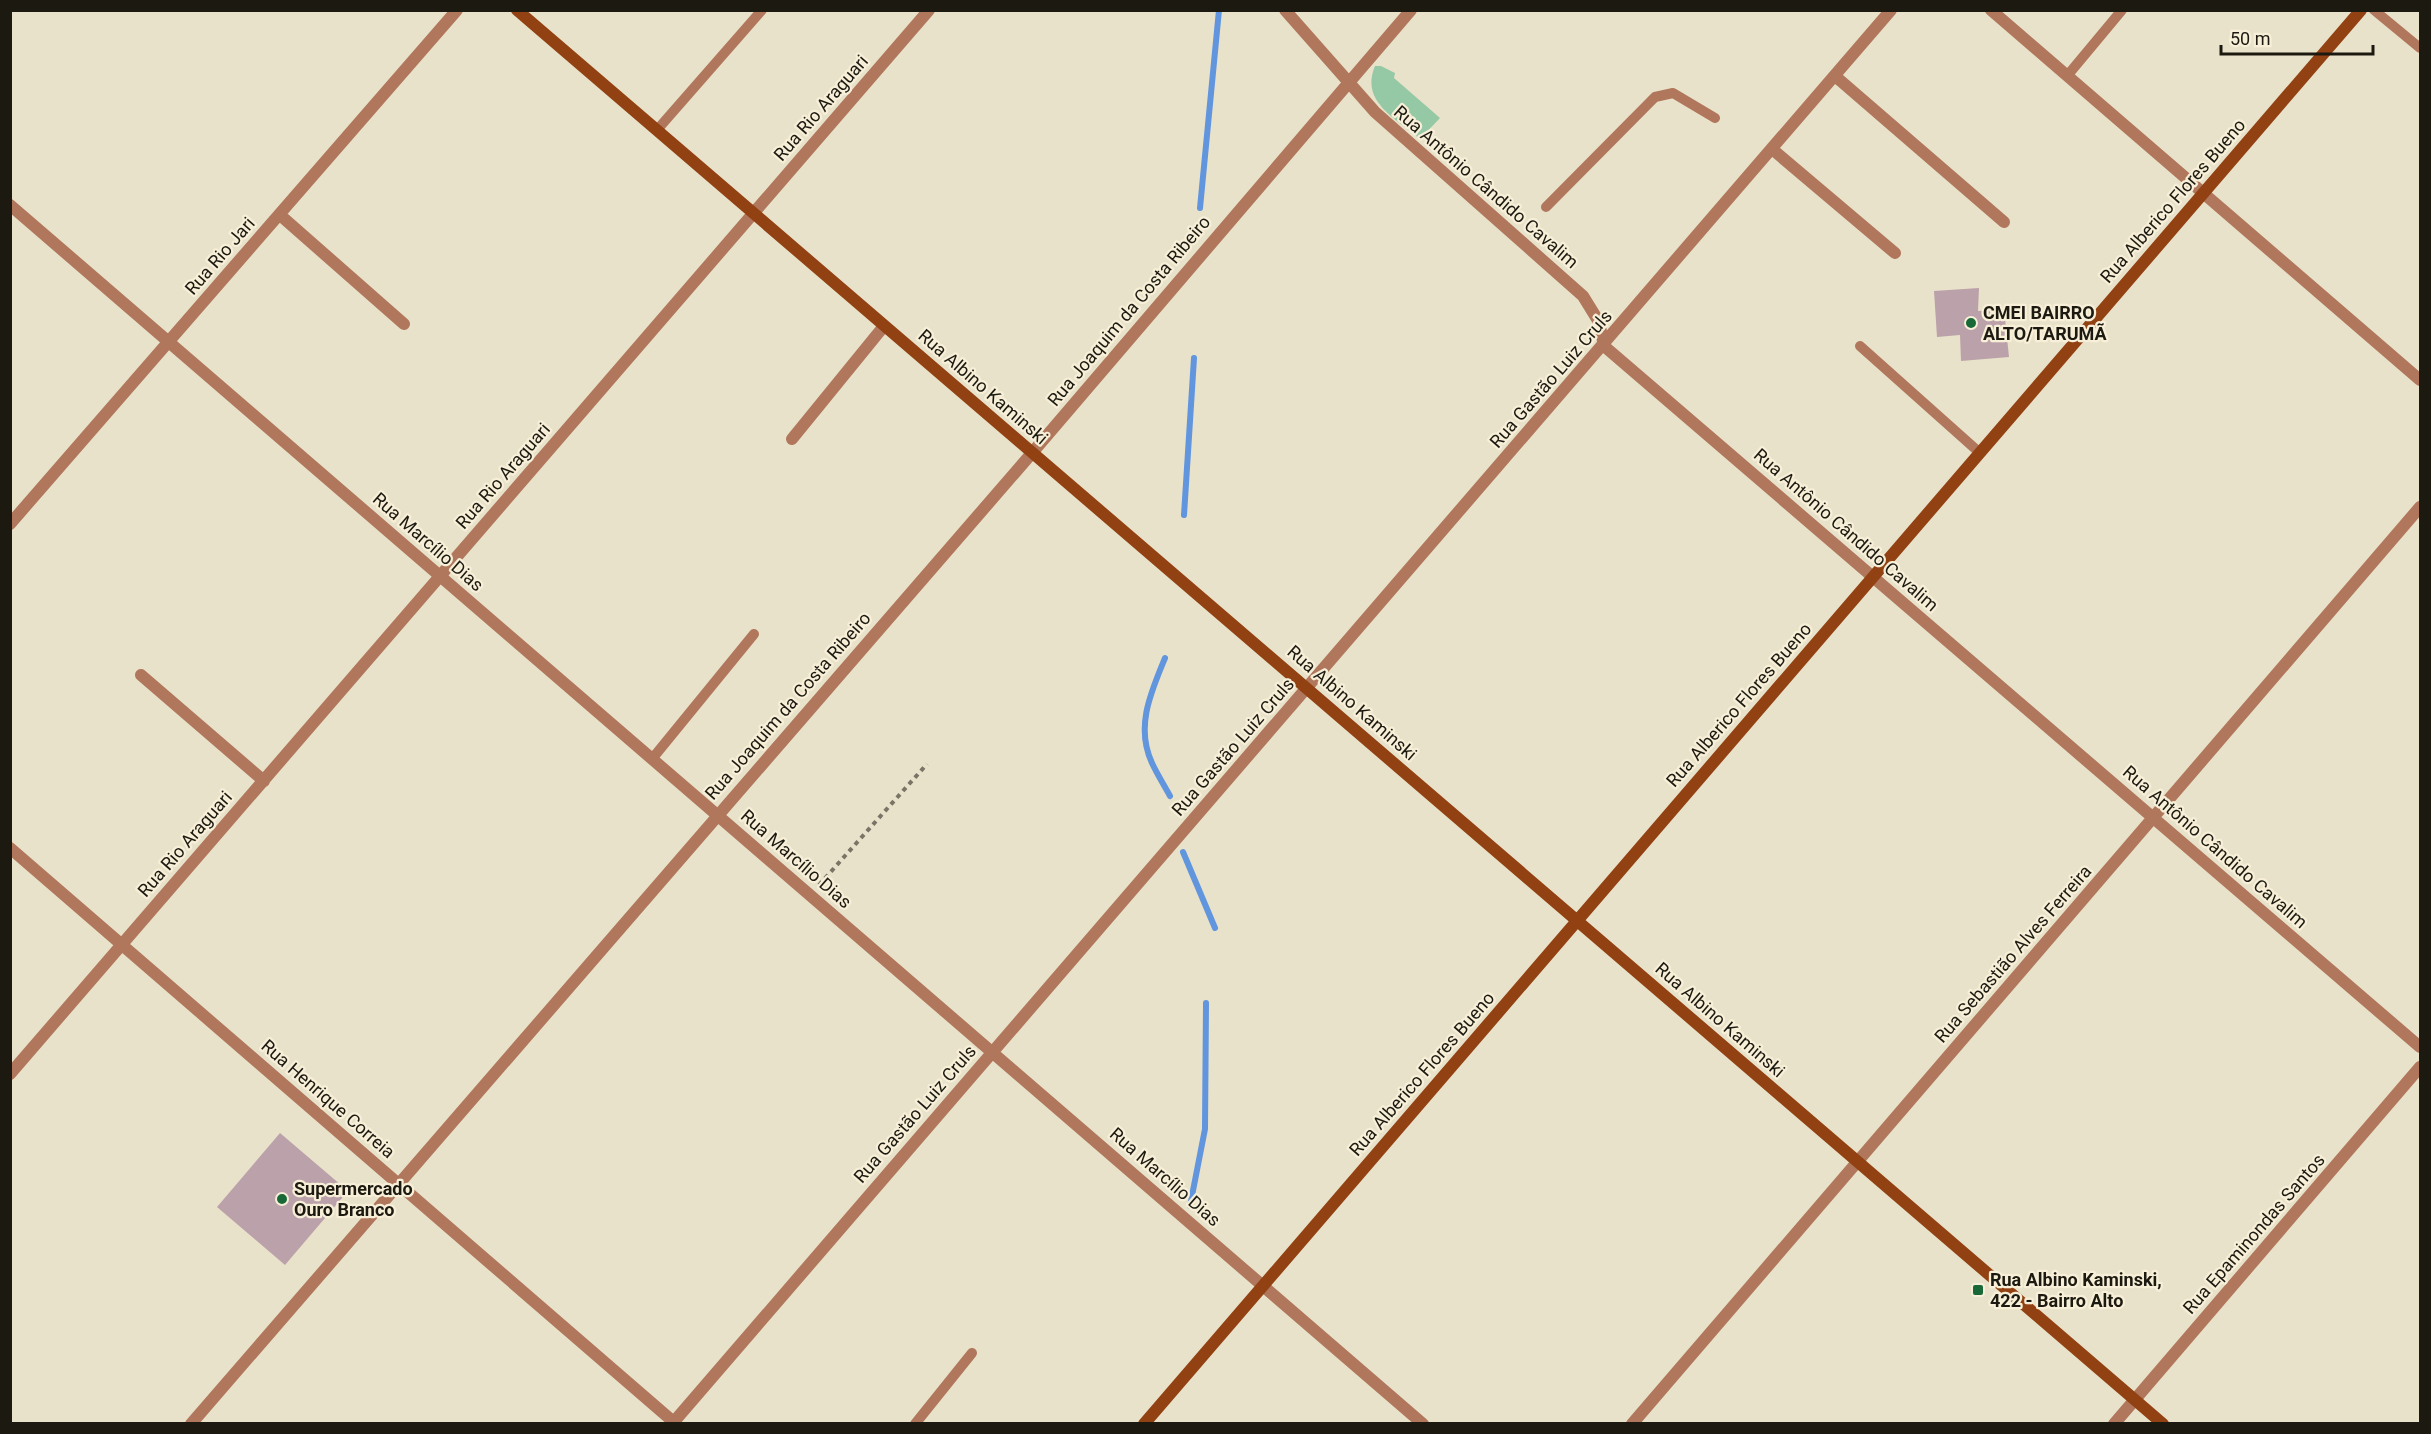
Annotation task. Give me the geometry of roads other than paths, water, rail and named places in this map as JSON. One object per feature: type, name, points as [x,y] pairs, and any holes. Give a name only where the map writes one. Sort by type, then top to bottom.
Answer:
[{"type":"street","name":"Rua Rio Jari","points":[[10,524],[458,10]]},
{"type":"street","name":"Rua Albino Kaminski","points":[[517,10],[2163,1424]]},
{"type":"street","name":"Rua Rio Araguari","points":[[10,1074],[929,10]]},
{"type":"street","name":"Rua Antônio Cândido Cavalim","points":[[1285,10],[1347,83],[1398,133],[1583,296],[1599,321],[1604,346],[2421,1047]]},
{"type":"street","name":"Rua Joaquim da Costa Ribeiro","points":[[191,1424],[1032,453],[1411,10]]},
{"type":"street","name":"Rua Gastão Luiz Cruls","points":[[674,1423],[1604,346],[1891,10]]},
{"type":"street","points":[[1991,10],[2421,380]]},
{"type":"street","name":"Rua Alberico Flores Bueno","points":[[1144,1424],[2361,10]]},
{"type":"street","points":[[1835,76],[2004,222]]},
{"type":"street","points":[[1772,149],[1895,253]]},
{"type":"street","name":"Rua Marcílio Dias","points":[[10,205],[1423,1424]]},
{"type":"street","points":[[279,215],[404,324]]},
{"type":"street","points":[[792,439],[884,326]]},
{"type":"street","name":"Rua Sebastião Alves Ferreira","points":[[1632,1424],[2421,507]]},
{"type":"street","points":[[141,675],[264,781]]},
{"type":"street","name":"Rua Henrique Correia","points":[[10,848],[674,1423]]},
{"type":"street","name":"Rua Epaminondas Santos","points":[[2114,1424],[2421,1067]]},
{"type":"lane","points":[[657,130],[762,10]]},
{"type":"lane","points":[[2067,76],[2122,10]]},
{"type":"lane","points":[[2374,10],[2421,48]]},
{"type":"lane","points":[[1546,207],[1655,96],[1673,93],[1715,118]]},
{"type":"lane","points":[[1860,346],[1980,453]]},
{"type":"lane","points":[[652,759],[754,634]]},
{"type":"lane","points":[[915,1424],[972,1353]]},
{"type":"waterway","points":[[1200,208],[1219,10]]},
{"type":"waterway","points":[[1184,515],[1194,358]]},
{"type":"waterway","points":[[1165,658],[1150,697],[1145,736],[1152,763],[1170,796]]},
{"type":"waterway","points":[[1183,852],[1215,928]]},
{"type":"waterway","points":[[1190,1206],[1205,1129],[1206,1003]]},
{"type":"place","name":"CMEI BAIRRO ALTO/TARUMÃ","points":[[1971,323]]},
{"type":"place","name":"Supermercado Ouro Branco","points":[[282,1199]]},
{"type":"place","name":"Rua Albino Kaminski, 422 - Bairro Alto","points":[[1978,1290]]}]
